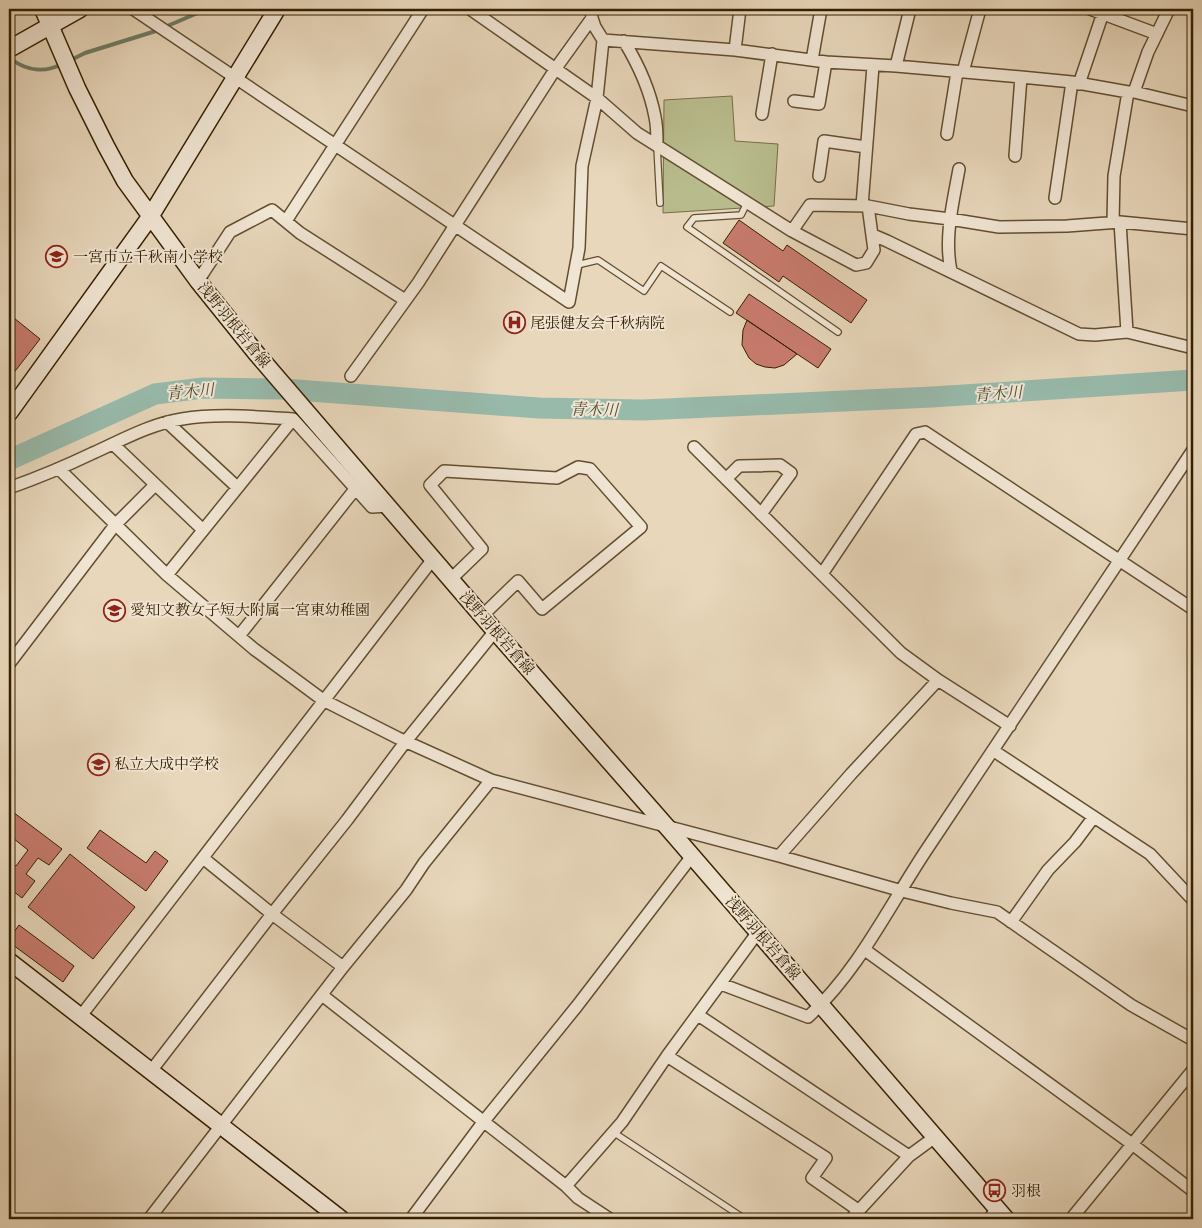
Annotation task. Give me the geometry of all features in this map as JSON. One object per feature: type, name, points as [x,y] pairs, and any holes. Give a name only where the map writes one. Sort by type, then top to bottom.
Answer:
[{"type":"main road","name":"浅野羽根岩倉線","points":[[42,9],[78,88],[125,181],[198,281],[256,352],[495,632],[667,827],[935,1137],[997,1216]]},
{"type":"main road","points":[[10,47],[80,9]]},
{"type":"main road","points":[[9,413],[150,217],[277,9]]},
{"type":"main road","points":[[9,961],[341,1219]]},
{"type":"street","points":[[133,9],[569,302],[579,248],[582,166],[597,98],[603,40],[595,27],[591,13]]},
{"type":"street","points":[[286,221],[423,9]]},
{"type":"street","points":[[470,9],[597,98],[637,133],[792,231],[856,265],[866,263],[874,250],[873,235],[865,206],[866,148],[873,66]]},
{"type":"street","points":[[735,50],[740,9]]},
{"type":"street","points":[[812,60],[820,9]]},
{"type":"street","points":[[896,66],[910,9]]},
{"type":"street","points":[[947,134],[960,72],[980,9]]},
{"type":"street","points":[[1090,9],[1157,34]]},
{"type":"street","points":[[1127,332],[1116,222],[1114,176],[1131,92],[1169,9]]},
{"type":"street","points":[[352,376],[406,300],[591,13]]},
{"type":"street","points":[[1055,198],[1075,83],[1103,13]]},
{"type":"street","points":[[603,40],[735,50],[826,62],[1022,77],[1131,92],[1193,106]]},
{"type":"street","points":[[624,41],[635,59],[647,89],[656,118],[657,144]]},
{"type":"street","points":[[762,114],[772,54]]},
{"type":"street","points":[[794,101],[819,104],[826,62]]},
{"type":"street","points":[[1015,156],[1022,77]]},
{"type":"street","points":[[819,176],[824,141],[866,148]]},
{"type":"street","points":[[951,271],[948,238],[959,169]]},
{"type":"street","points":[[792,231],[810,205],[865,206],[999,227],[1067,226],[1116,222],[1193,229]]},
{"type":"street","points":[[198,281],[230,232],[272,210],[300,232],[406,300]]},
{"type":"street","points":[[873,235],[887,240],[1079,334],[1127,332],[1193,348]]},
{"type":"street","points":[[9,488],[59,469],[140,431],[183,418],[293,419],[372,507],[389,506]]},
{"type":"street","points":[[166,575],[293,419]]},
{"type":"street","points":[[167,422],[237,487]]},
{"type":"street","points":[[822,574],[916,434],[925,432],[1193,609]]},
{"type":"street","points":[[113,444],[202,529]]},
{"type":"street","points":[[694,447],[901,653],[938,680],[1010,726]]},
{"type":"street","points":[[721,984],[808,1017],[821,1005],[864,950],[926,851],[1193,450]]},
{"type":"street","points":[[726,479],[738,466],[780,465],[791,473],[761,514]]},
{"type":"street","points":[[451,579],[482,549],[430,485],[444,471],[557,478],[578,467],[590,469],[641,527],[542,609],[518,581],[482,616]]},
{"type":"street","points":[[59,469],[166,575],[254,649],[324,700],[406,742],[491,780],[779,856],[902,891],[996,912],[1131,1005],[1193,1040]]},
{"type":"street","points":[[9,664],[115,525],[155,485]]},
{"type":"street","points":[[239,636],[356,488]]},
{"type":"street","points":[[80,1017],[433,558]]},
{"type":"street","points":[[151,1072],[406,742],[495,632]]},
{"type":"street","points":[[779,856],[851,774],[938,680]]},
{"type":"street","points":[[994,751],[1150,854],[1193,900]]},
{"type":"street","points":[[149,1219],[343,967],[406,890],[424,863],[491,780]]},
{"type":"street","points":[[1011,922],[1048,870],[1075,842],[1093,818]]},
{"type":"street","points":[[411,1219],[484,1121],[577,1006],[692,856]]},
{"type":"street","points":[[204,858],[272,914],[343,967]]},
{"type":"street","points":[[566,1186],[613,1132],[758,932]]},
{"type":"street","points":[[864,950],[1132,1144],[1193,1191]]},
{"type":"street","points":[[322,995],[566,1186],[578,1198],[610,1219]]},
{"type":"street","points":[[698,1015],[909,1156]]},
{"type":"street","points":[[667,1056],[826,1158],[812,1178],[855,1215],[909,1156],[935,1137]]},
{"type":"street","points":[[1071,1219],[1193,1070]]},
{"type":"lane","points":[[657,144],[660,203]]},
{"type":"lane","points":[[747,203],[741,215],[694,218],[687,228],[838,332]]},
{"type":"lane","points":[[576,265],[598,260],[644,290],[661,266],[730,312]]},
{"type":"lane","points":[[613,1132],[745,1219]]},
{"type":"green space","points":[[732,96],[735,141],[778,144],[774,206],[663,213],[664,100]]},
{"type":"building","points":[[739,220],[783,251],[787,245],[867,300],[851,323],[783,276],[779,282],[723,243]]},
{"type":"building","points":[[749,294],[831,349],[818,368],[736,313]]},
{"type":"building","points":[[9,314],[40,339],[9,379]]},
{"type":"building","points":[[747,320],[797,354],[784,365],[775,368],[756,364],[749,358],[742,345],[743,330]]},
{"type":"building","points":[[9,809],[62,849],[49,865],[38,858],[26,874],[35,881],[22,898],[9,888],[9,861],[16,866],[28,850],[9,835]]},
{"type":"building","points":[[100,830],[146,863],[155,851],[168,861],[146,891],[87,848]]},
{"type":"building","points":[[70,854],[135,907],[93,959],[28,907]]},
{"type":"building","points":[[19,925],[74,966],[63,982],[9,942],[9,939]]},
{"type":"waterway","points":[[165,27],[207,9]]},
{"type":"waterway","points":[[69,61],[85,53],[159,30]]},
{"type":"waterway","points":[[11,59],[23,66],[43,70],[62,64]]},
{"type":"waterway","name":"青木川","points":[[9,460],[155,394],[203,388],[283,389],[539,408],[643,410],[932,397],[1193,380]]},
{"type":"place","name":"一宮市立千秋南小学校","points":[[57,257]]},
{"type":"place","name":"尾張健友会千秋病院","points":[[514,323]]},
{"type":"place","name":"愛知文教女子短大附属一宮東幼稚園","points":[[114,610]]},
{"type":"place","name":"私立大成中学校","points":[[98,764]]},
{"type":"place","name":"羽根","points":[[995,1191]]}]
